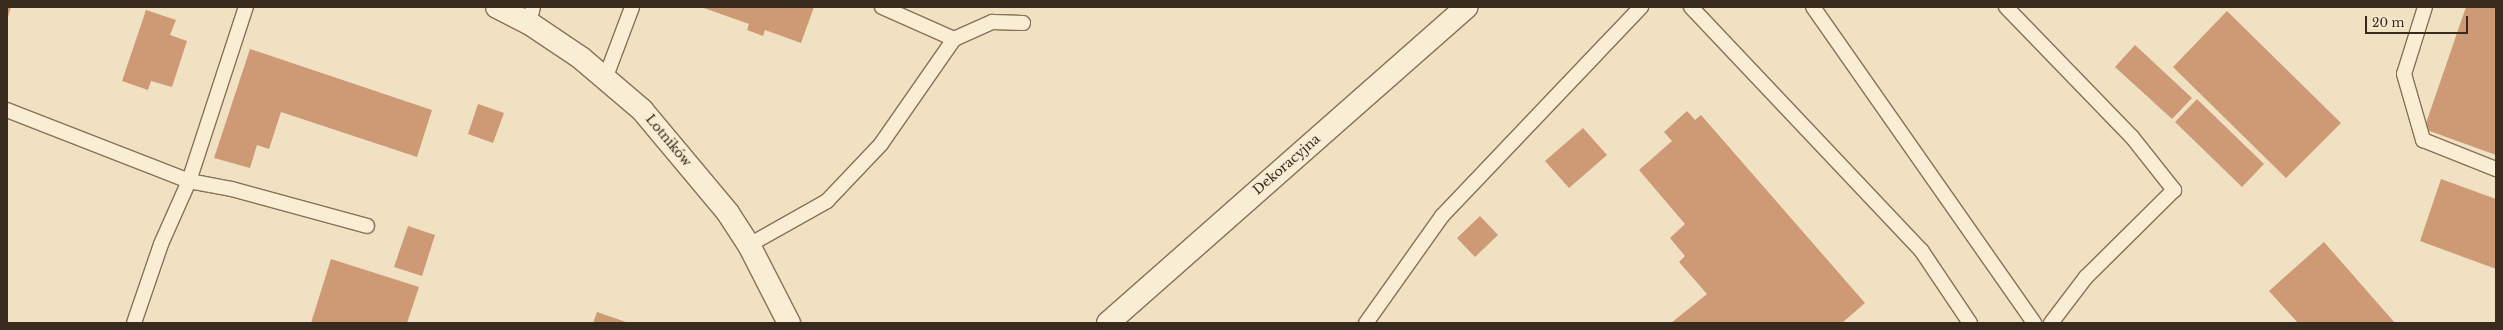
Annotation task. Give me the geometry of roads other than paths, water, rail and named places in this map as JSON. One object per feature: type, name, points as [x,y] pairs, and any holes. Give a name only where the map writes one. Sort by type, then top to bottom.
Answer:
[{"type":"street","name":"Lotników","points":[[497,7],[531,15],[642,110],[728,213],[749,245],[789,323]]},
{"type":"street","name":"Dekoracyjna","points":[[1108,323],[1467,7]]},
{"type":"lane","points":[[134,323],[161,244],[189,181],[246,7]]},
{"type":"lane","points":[[605,79],[632,7]]},
{"type":"lane","points":[[882,7],[954,39]]},
{"type":"lane","points":[[1366,323],[1442,216],[1641,7]]},
{"type":"lane","points":[[1691,7],[1922,250],[1970,323]]},
{"type":"lane","points":[[1813,7],[2034,323]]},
{"type":"lane","points":[[2006,7],[2132,137],[2174,190],[2086,277],[2051,323]]},
{"type":"lane","points":[[2425,7],[2404,74],[2423,140],[2496,169]]},
{"type":"lane","points":[[749,245],[827,201],[881,144],[954,39],[992,22],[1023,23]]},
{"type":"lane","points":[[7,110],[189,181],[232,189],[367,226]]}]
